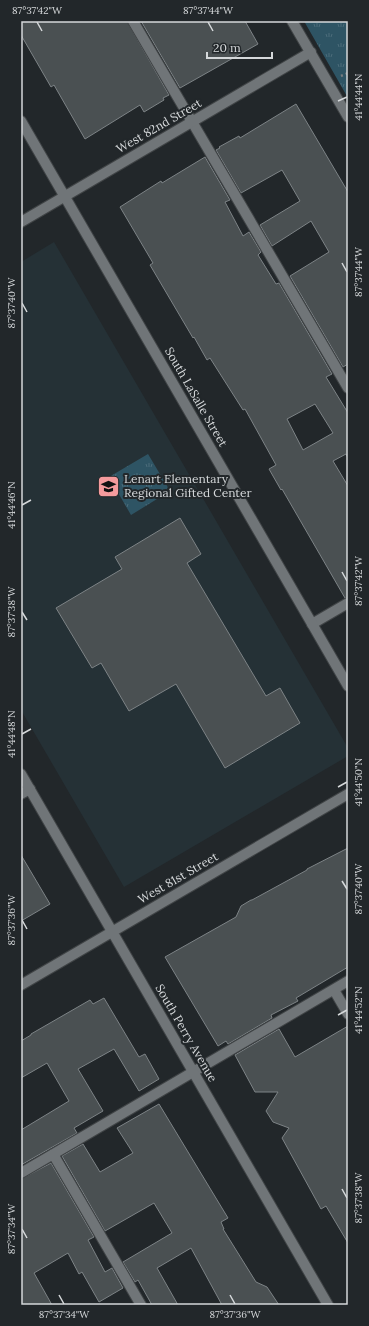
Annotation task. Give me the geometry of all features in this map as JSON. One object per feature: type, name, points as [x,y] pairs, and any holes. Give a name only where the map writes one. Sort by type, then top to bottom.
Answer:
[{"type":"street","points":[[133,21],[348,388]]},
{"type":"street","points":[[292,21],[348,116]]},
{"type":"street","name":"West 82nd Street","points":[[21,222],[311,52]]},
{"type":"street","name":"South LaSalle Street","points":[[21,121],[348,686]]},
{"type":"street","points":[[312,624],[348,602]]},
{"type":"street","name":"South Perry Avenue","points":[[21,774],[25,792],[112,932],[328,1305]]},
{"type":"street","name":"West 81st Street","points":[[21,985],[348,794]]},
{"type":"street","points":[[21,1173],[348,981]]},
{"type":"street","points":[[334,990],[348,1014]]},
{"type":"street","points":[[53,1154],[141,1305]]},
{"type":"shaded area","name":"Lenart Elementary Regional Gifted Center","points":[[54,242],[348,748],[348,756],[124,887],[21,710],[21,262]]},
{"type":"green space","points":[[304,21],[348,21],[348,98]]},
{"type":"green space","points":[[148,454],[170,491],[131,515],[109,477]]},
{"type":"building","points":[[21,21],[127,21],[169,95],[163,98],[164,100],[144,112],[140,105],[85,139],[54,85],[51,87],[21,35]]},
{"type":"building","points":[[141,21],[245,21],[258,44],[180,88]]},
{"type":"building","points":[[296,104],[348,192],[348,364],[343,367],[290,276],[329,252],[311,221],[272,246],[260,225],[300,201],[282,170],[241,193],[216,150],[239,136],[240,138]]},
{"type":"building","points":[[205,157],[230,200],[225,202],[243,236],[249,232],[261,252],[258,255],[276,284],[279,283],[332,374],[326,377],[348,413],[348,458],[346,454],[333,461],[348,486],[348,597],[345,598],[269,469],[276,465],[245,409],[243,410],[210,358],[207,360],[194,337],[193,338],[150,265],[153,263],[120,207],[161,181],[162,183]],"holes":[[[315,404],[333,433],[303,450],[287,419]]]},
{"type":"building","points":[[180,518],[201,554],[187,563],[266,696],[280,688],[300,723],[225,768],[176,684],[129,711],[101,663],[92,668],[56,608],[122,569],[115,557]]},
{"type":"building","points":[[348,848],[348,967],[296,998],[298,1001],[271,1015],[272,1018],[228,1044],[226,1041],[218,1046],[165,957],[236,917],[241,906],[251,900]]},
{"type":"building","points":[[21,855],[50,904],[21,921]]},
{"type":"building","points":[[104,998],[139,1057],[145,1054],[159,1079],[139,1091],[114,1049],[78,1069],[103,1111],[74,1128],[77,1133],[21,1165],[21,1130],[69,1101],[47,1063],[21,1078],[21,1041],[90,1000],[93,1004]]},
{"type":"building","points":[[348,1026],[348,1243],[326,1206],[321,1209],[282,1138],[289,1128],[273,1122],[266,1111],[278,1092],[255,1092],[235,1055],[279,1029],[295,1057]]},
{"type":"building","points":[[159,1104],[228,1218],[221,1222],[223,1229],[256,1282],[267,1287],[279,1305],[222,1305],[191,1248],[157,1268],[178,1305],[152,1305],[138,1280],[135,1282],[123,1262],[172,1233],[154,1203],[105,1231],[62,1156],[83,1144],[100,1172],[133,1153],[117,1128]]},
{"type":"building","points":[[51,1163],[94,1237],[88,1240],[105,1272],[112,1268],[123,1288],[99,1302],[82,1272],[79,1274],[68,1253],[34,1273],[52,1305],[21,1305],[21,1179]]},
{"type":"place","name":"Lenart Elementary Regional Gifted Center","points":[[108,486]]}]
